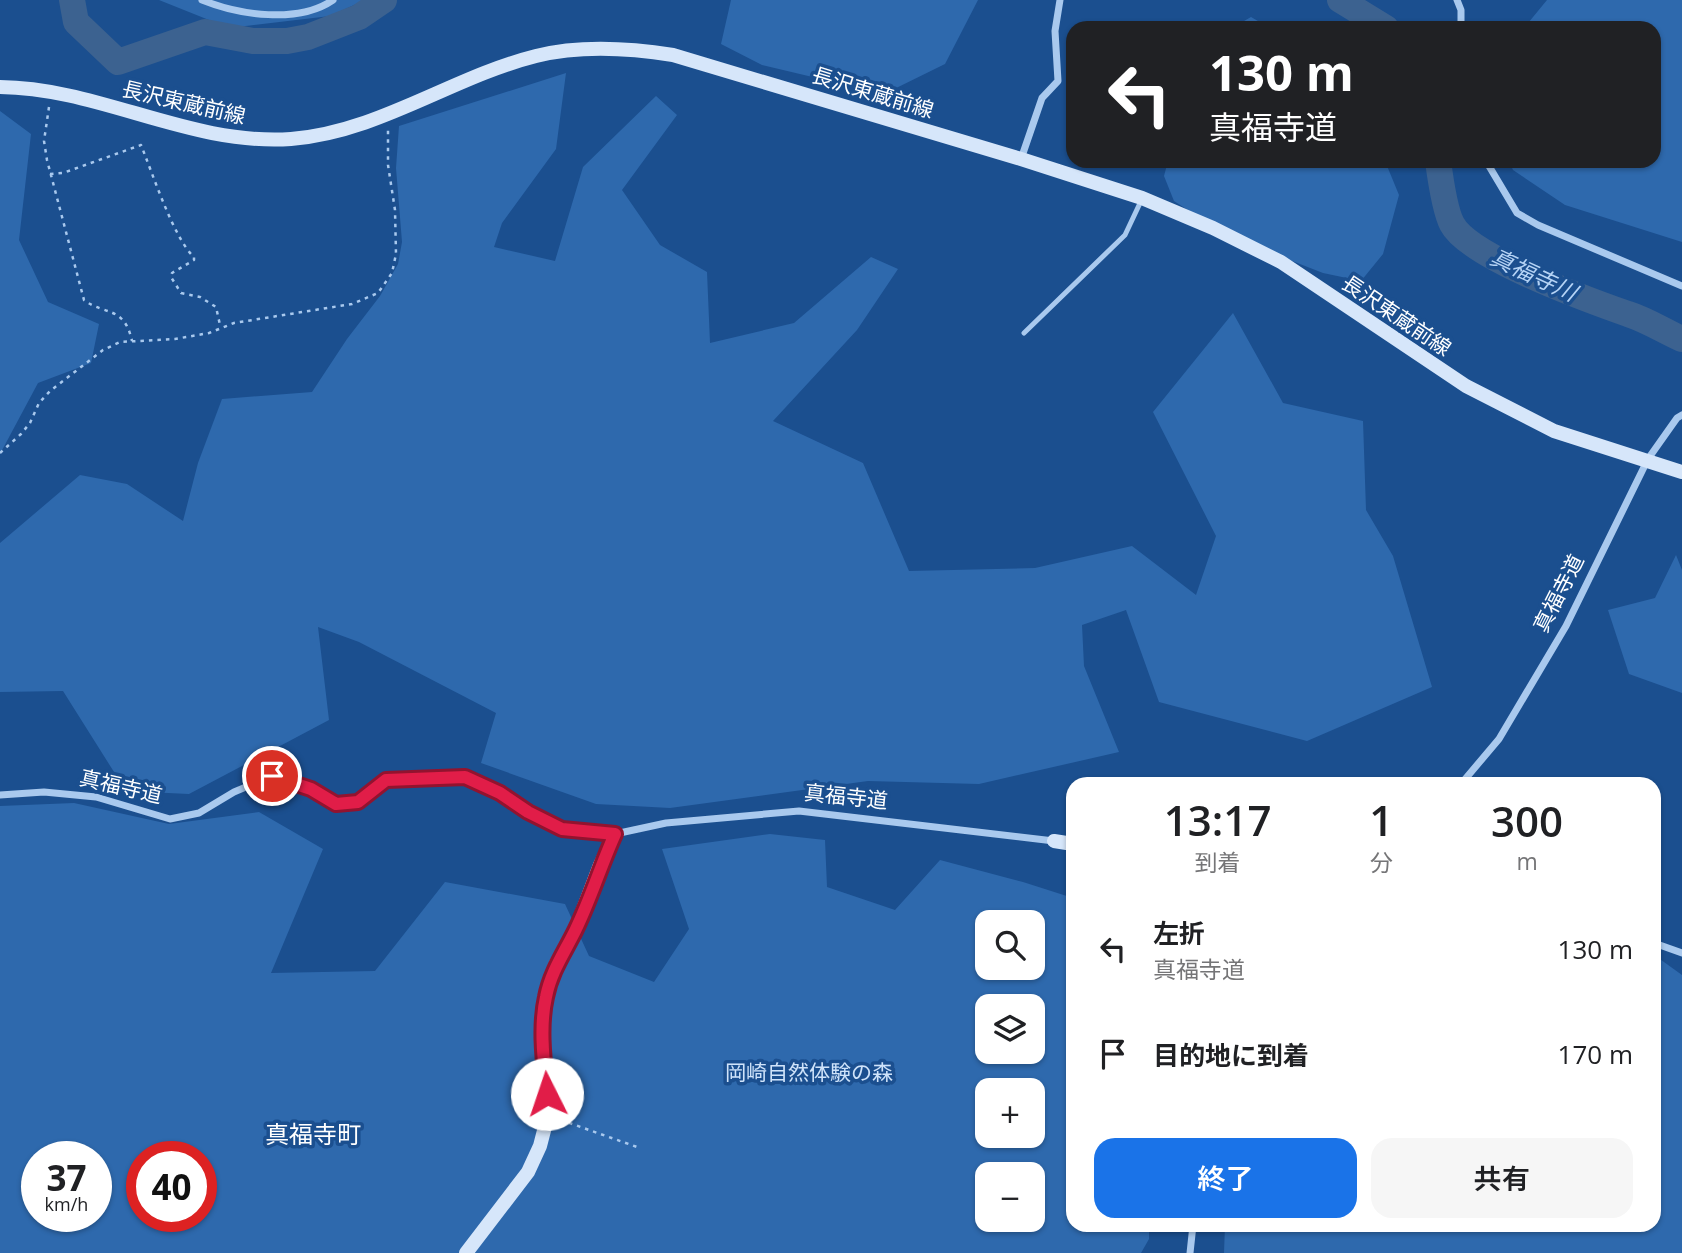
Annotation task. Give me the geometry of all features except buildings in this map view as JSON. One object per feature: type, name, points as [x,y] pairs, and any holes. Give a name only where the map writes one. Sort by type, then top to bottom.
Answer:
[{"type":"main road","name":"長沢東蔵前線","points":[[0,87],[51,91],[208,134],[261,140],[315,137],[346,130],[537,56],[584,50],[650,51],[709,64],[1142,198],[1213,228],[1281,262],[1466,386],[1555,432],[1682,471]]},
{"type":"main road","points":[[466,1253],[528,1172],[540,1146],[548,1115],[543,1031],[545,998],[556,964],[576,928],[615,834]]},
{"type":"main road","name":"真福寺道","points":[[1054,841],[1066,843]]},
{"type":"street","points":[[202,0],[249,14],[294,14],[323,7],[333,0]]},
{"type":"street","points":[[1021,159],[1042,98],[1058,81],[1055,31],[1060,0]]},
{"type":"street","points":[[1457,0],[1461,21]]},
{"type":"street","points":[[1490,168],[1517,212],[1538,225],[1682,286]]},
{"type":"street","name":"真福寺道","points":[[1467,777],[1499,739],[1566,626],[1648,459],[1677,418],[1682,415]]},
{"type":"street","name":"真福寺道","points":[[0,795],[44,792],[96,797],[170,819],[199,813],[234,792],[272,776],[311,789],[336,804],[358,802],[386,780],[465,777],[500,793],[528,812],[562,829],[615,834],[666,823],[799,811],[1054,841]]},
{"type":"street","points":[[1661,946],[1682,953]]},
{"type":"street","points":[[1190,1253],[1192,1232]]},
{"type":"lane","points":[[1024,333],[1125,235],[1142,198]]},
{"type":"path","points":[[51,91],[44,141],[50,174],[84,300],[122,318],[130,330],[132,341]]},
{"type":"path","points":[[0,453],[21,435],[39,403],[57,385],[103,350],[120,342],[175,339],[209,333],[221,327],[266,317],[352,304],[369,298],[385,285],[395,264],[397,240],[388,164],[388,128],[384,116]]},
{"type":"path","points":[[50,174],[63,173],[141,145],[166,208],[187,251],[194,257],[194,260],[172,273],[171,277],[181,293],[206,300],[216,307],[221,327]]},
{"type":"path","points":[[548,1115],[637,1147]]},
{"type":"green space","points":[[159,0],[365,0],[330,16],[229,28]]},
{"type":"green space","points":[[731,0],[978,0],[945,64],[884,94],[762,65],[721,44]]},
{"type":"green space","points":[[1547,0],[1682,0],[1682,242],[1565,205],[1512,168],[1661,168],[1661,21],[1530,21]]},
{"type":"green space","points":[[566,73],[556,149],[502,223],[494,247],[555,261],[583,167],[656,96],[677,115],[622,190],[660,245],[707,272],[710,343],[794,323],[871,257],[898,269],[857,330],[773,421],[863,463],[909,571],[1035,568],[1132,546],[1196,595],[1216,536],[1153,412],[1233,313],[1283,403],[1363,421],[1366,510],[1393,556],[1432,687],[1307,741],[1159,702],[1126,610],[1082,625],[1084,666],[1119,752],[979,784],[868,781],[670,808],[596,804],[481,763],[496,713],[359,642],[318,627],[329,720],[189,794],[126,791],[63,691],[0,692],[0,543],[80,475],[127,484],[183,521],[198,463],[222,399],[312,392],[380,296],[398,264],[402,242],[396,168],[399,126]]},
{"type":"green space","points":[[0,111],[31,134],[19,240],[48,302],[99,324],[91,363],[38,383],[0,454]]},
{"type":"green space","points":[[1166,168],[1388,168],[1399,195],[1383,254],[1361,281],[1323,273],[1228,236],[1174,201],[1164,176]]},
{"type":"green space","points":[[1676,555],[1682,570],[1682,693],[1629,674],[1608,610],[1655,598]]},
{"type":"green space","name":"岡崎自然体験の森","points":[[74,803],[169,824],[259,812],[323,849],[271,973],[375,971],[445,882],[565,904],[589,956],[654,982],[689,929],[662,849],[770,834],[825,840],[827,887],[895,910],[940,860],[1066,896],[1066,1232],[1149,1232],[1149,1239],[1141,1253],[0,1253],[0,806]]},
{"type":"green space","points":[[1661,960],[1682,975],[1682,1253],[1224,1253],[1225,1232],[1661,1232]]},
{"type":"waterway","name":"真福寺川","points":[[72,0],[76,22],[118,62],[205,32],[253,41],[287,41],[308,37],[359,17],[384,0]]},
{"type":"waterway","name":"真福寺川","points":[[1340,0],[1374,21]]},
{"type":"waterway","name":"真福寺川","points":[[1439,168],[1452,224],[1463,237],[1481,250],[1532,276],[1642,319],[1682,339]]},
{"type":"district","name":"真福寺町","points":[[313,1133]]},
{"type":"route","points":[[272,776],[311,789],[336,804],[358,802],[386,780],[465,777],[500,793],[528,812],[562,829],[615,834],[576,928],[556,964],[545,998],[543,1031],[547,1094]]}]
